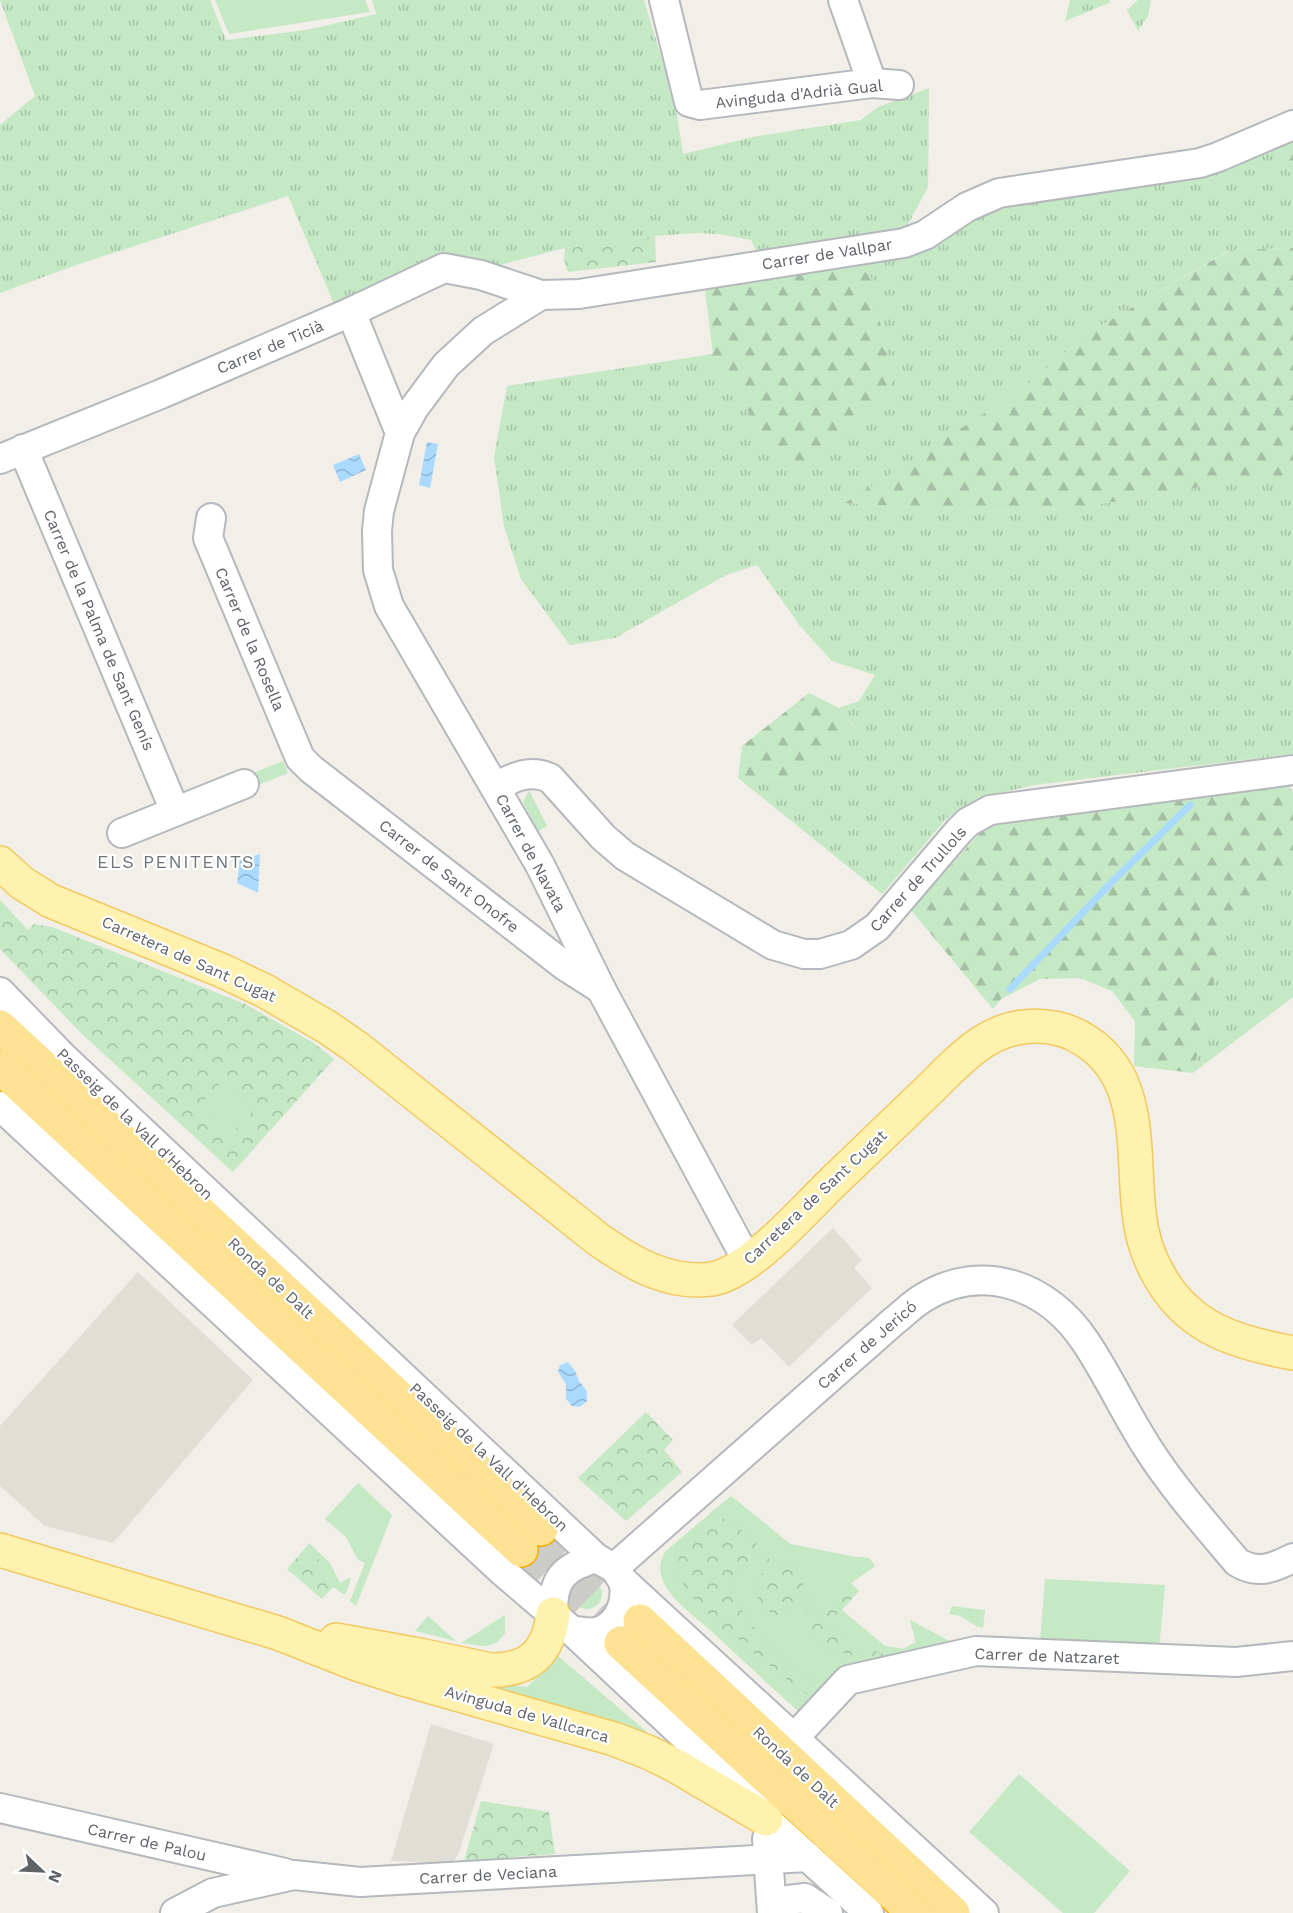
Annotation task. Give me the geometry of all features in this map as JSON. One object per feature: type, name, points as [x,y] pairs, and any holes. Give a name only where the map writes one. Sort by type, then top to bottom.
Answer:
[{"type":"highway","name":"Ronda de Dalt","points":[[0,1027],[531,1540],[0,1067]]},
{"type":"highway","name":"Ronda de Dalt","points":[[914,1913],[630,1632],[953,1913]]},
{"type":"main road","name":"Carretera de Sant Cugat","points":[[0,863],[22,883],[51,901],[223,971],[286,1002],[356,1047],[599,1240],[635,1264],[654,1272],[693,1279],[712,1279],[722,1276],[748,1262],[953,1067],[978,1046],[1007,1030],[1037,1026],[1074,1035],[1094,1046],[1115,1068],[1129,1098],[1142,1229],[1151,1260],[1161,1280],[1197,1320],[1213,1330],[1250,1345],[1293,1353]]},
{"type":"main road","name":"Avinguda de Vallcarca","points":[[0,1550],[278,1633],[354,1664],[575,1727],[650,1753],[686,1771],[766,1819]]},
{"type":"main road","name":"Avinguda de Vallcarca","points":[[278,1633],[356,1643],[491,1670],[502,1670],[529,1662],[562,1622]]},
{"type":"street","name":"Avinguda d'Adrià Gual","points":[[664,0],[689,102],[700,105],[885,84],[843,0]]},
{"type":"street","name":"Carrer de Vallpar","points":[[541,295],[579,294],[904,243],[925,235],[967,207],[999,193],[1200,163],[1218,158],[1293,124]]},
{"type":"street","name":"Carrer de Ticià","points":[[12,454],[161,394],[351,312],[444,268],[481,275],[541,295]]},
{"type":"street","points":[[400,433],[430,385],[464,347],[483,331],[541,295]]},
{"type":"street","points":[[351,312],[400,433]]},
{"type":"street","name":"Carrer de Navata","points":[[400,433],[379,511],[376,550],[383,588],[396,622],[496,787],[540,865],[601,989],[748,1262]]},
{"type":"street","name":"Carrer de la Palma de Sant Genís","points":[[12,454],[175,812]]},
{"type":"street","name":"Carrer de la Rosella","points":[[212,518],[208,538],[300,758]]},
{"type":"street","name":"Carrer de Sant Onofre","points":[[300,758],[311,769],[565,966],[601,989]]},
{"type":"street","name":"Carrer de Trullols","points":[[496,787],[514,777],[532,774],[542,774],[550,778],[603,837],[625,856],[773,945],[804,954],[820,954],[851,945],[877,927],[958,831],[968,822],[990,810],[1293,770]]},
{"type":"street","points":[[122,832],[243,784]]},
{"type":"street","name":"Passeig de la Vall d'Hebron","points":[[0,992],[63,1057],[611,1569],[984,1913]]},
{"type":"street","points":[[0,1106],[501,1570],[562,1622],[730,1779],[766,1819],[869,1913]]},
{"type":"street","name":"Carrer de Jericó","points":[[611,1569],[913,1306],[935,1292],[974,1281],[1010,1283],[1026,1289],[1060,1311],[1085,1341],[1160,1468],[1237,1562],[1254,1570],[1265,1570],[1293,1558]]},
{"type":"street","points":[[569,1569],[611,1569],[626,1591],[622,1609],[615,1619],[602,1630],[590,1633],[562,1622],[555,1587],[563,1575],[569,1569]]},
{"type":"street","name":"Carrer de Natzaret","points":[[794,1738],[848,1680],[976,1651],[1236,1662],[1293,1656]]},
{"type":"street","name":"Carrer de Palou","points":[[0,1808],[294,1875]]},
{"type":"street","points":[[766,1819],[772,1910],[788,1900],[805,1898],[828,1913]]},
{"type":"street","name":"Carrer de Veciana","points":[[175,1913],[213,1893],[294,1875],[360,1882],[808,1857]]},
{"type":"shaded area","points":[[833,1228],[862,1260],[854,1268],[872,1288],[789,1367],[761,1338],[752,1345],[732,1325]]},
{"type":"shaded area","points":[[138,1272],[253,1380],[113,1543],[45,1526],[0,1486],[0,1426]]},
{"type":"shaded area","points":[[431,1724],[494,1744],[459,1852],[453,1863],[391,1861]]},
{"type":"green space","points":[[0,0],[210,0],[226,40],[306,30],[376,14],[372,0],[644,0],[675,103],[683,154],[753,137],[861,120],[878,107],[929,88],[928,187],[906,228],[907,236],[758,255],[751,240],[719,234],[695,233],[565,248],[502,266],[467,259],[335,306],[288,196],[79,264],[0,293],[0,125],[35,96]]},
{"type":"green space","points":[[215,0],[365,0],[370,12],[229,34]]},
{"type":"green space","points":[[1070,0],[1109,0],[1111,2],[1065,21]]},
{"type":"green space","points":[[1138,0],[1151,0],[1148,16],[1138,31],[1127,10]]},
{"type":"green space","points":[[1293,139],[1293,180],[1277,141]]},
{"type":"green space","points":[[1277,141],[1293,180],[1293,248],[1229,250],[1085,335],[1025,387],[846,503],[981,511],[1064,509],[1155,496],[1238,479],[1293,479],[1293,754],[1034,785],[976,799],[947,818],[882,894],[738,778],[791,776],[854,726],[839,708],[859,701],[875,675],[832,661],[800,626],[757,565],[726,575],[615,638],[570,645],[521,579],[504,526],[494,457],[507,386],[713,354],[771,449],[868,260],[970,213]]},
{"type":"green space","points":[[655,236],[656,262],[568,272],[564,260],[565,248]]},
{"type":"green space","points":[[1293,248],[1293,479],[1238,479],[1155,496],[1064,509],[981,511],[845,503],[1025,387],[1085,335],[1230,250]]},
{"type":"green space","points":[[868,260],[892,385],[849,437],[807,469],[771,449],[713,354],[704,283]]},
{"type":"green space","points":[[809,693],[839,708],[854,727],[791,776],[738,778],[742,746]]},
{"type":"green space","points":[[283,761],[288,773],[256,786],[251,774]]},
{"type":"green space","points":[[1287,785],[1293,792],[1293,870],[1227,922],[1193,1073],[1134,1066],[1135,1021],[1112,991],[1080,978],[1040,979],[1001,999],[993,1009],[911,910],[980,833],[992,826]]},
{"type":"green space","points":[[529,790],[547,826],[538,831],[523,802]]},
{"type":"green space","points":[[1293,870],[1293,997],[1193,1073],[1227,922]]},
{"type":"green space","points":[[0,900],[28,930],[34,924],[52,927],[245,1004],[314,1043],[334,1059],[233,1172],[82,1034],[0,949]]},
{"type":"green space","points":[[224,1079],[256,1108],[231,1134],[200,1105]]},
{"type":"green space","points":[[646,1412],[673,1440],[664,1450],[682,1472],[626,1521],[578,1478]]},
{"type":"green space","points":[[358,1483],[392,1515],[356,1606],[350,1601],[365,1563],[358,1560],[346,1537],[325,1519]]},
{"type":"green space","points":[[731,1496],[790,1544],[869,1558],[875,1566],[851,1583],[859,1591],[842,1610],[885,1646],[903,1649],[916,1642],[910,1620],[949,1641],[837,1672],[799,1712],[674,1597],[661,1575],[661,1563],[666,1551]]},
{"type":"green space","points":[[731,1496],[790,1544],[869,1558],[875,1566],[851,1583],[853,1586],[819,1621],[795,1565],[786,1561],[773,1564],[746,1533],[730,1522],[710,1513]]},
{"type":"green space","points":[[701,1521],[704,1524],[684,1549],[677,1567],[688,1592],[715,1620],[711,1631],[673,1596],[661,1574],[661,1563],[666,1551]]},
{"type":"green space","points":[[309,1543],[330,1563],[340,1583],[348,1578],[351,1579],[346,1593],[343,1594],[333,1587],[326,1577],[322,1562],[306,1547]]},
{"type":"green space","points":[[306,1547],[322,1562],[326,1577],[333,1587],[322,1599],[287,1569]]},
{"type":"green space","points":[[756,1555],[767,1569],[757,1582],[756,1589],[757,1597],[766,1609],[781,1616],[800,1600],[808,1615],[812,1635],[819,1645],[875,1660],[820,1690],[795,1668],[751,1623],[740,1607],[734,1592],[734,1579],[737,1572]]},
{"type":"green space","points":[[587,1579],[598,1583],[602,1594],[598,1605],[587,1609],[576,1605],[572,1594],[576,1583]]},
{"type":"green space","points":[[1045,1579],[1165,1585],[1159,1649],[1040,1642]]},
{"type":"green space","points":[[952,1606],[985,1610],[983,1628],[960,1616],[949,1614]]},
{"type":"green space","points":[[841,1610],[885,1646],[903,1649],[916,1642],[910,1620],[951,1644],[890,1657],[845,1639],[826,1627]]},
{"type":"green space","points":[[505,1615],[505,1633],[496,1643],[480,1646],[461,1643]]},
{"type":"green space","points":[[428,1616],[456,1641],[415,1631]]},
{"type":"green space","points":[[726,1628],[757,1656],[812,1698],[799,1712],[722,1641]]},
{"type":"green space","points":[[558,1656],[647,1732],[642,1738],[396,1662],[499,1684],[527,1687]]},
{"type":"green space","points":[[1019,1774],[1130,1871],[1094,1913],[1063,1913],[969,1832]]},
{"type":"green space","points":[[481,1801],[549,1812],[555,1854],[464,1861]]},
{"type":"water","points":[[427,442],[438,444],[430,488],[419,485]]},
{"type":"water","points":[[359,454],[366,470],[340,482],[333,465]]},
{"type":"water","points":[[260,854],[258,893],[237,883],[240,860]]},
{"type":"water","points":[[568,1362],[587,1391],[587,1401],[580,1407],[572,1406],[566,1399],[566,1384],[558,1372],[560,1365]]},
{"type":"waterway","points":[[1010,989],[1111,883],[1190,805]]},
{"type":"tunnel","points":[[541,1529],[640,1621]]},
{"type":"tunnel","points":[[521,1550],[621,1643]]},
{"type":"district","name":"ELS PENITENTS","points":[[176,861]]}]
